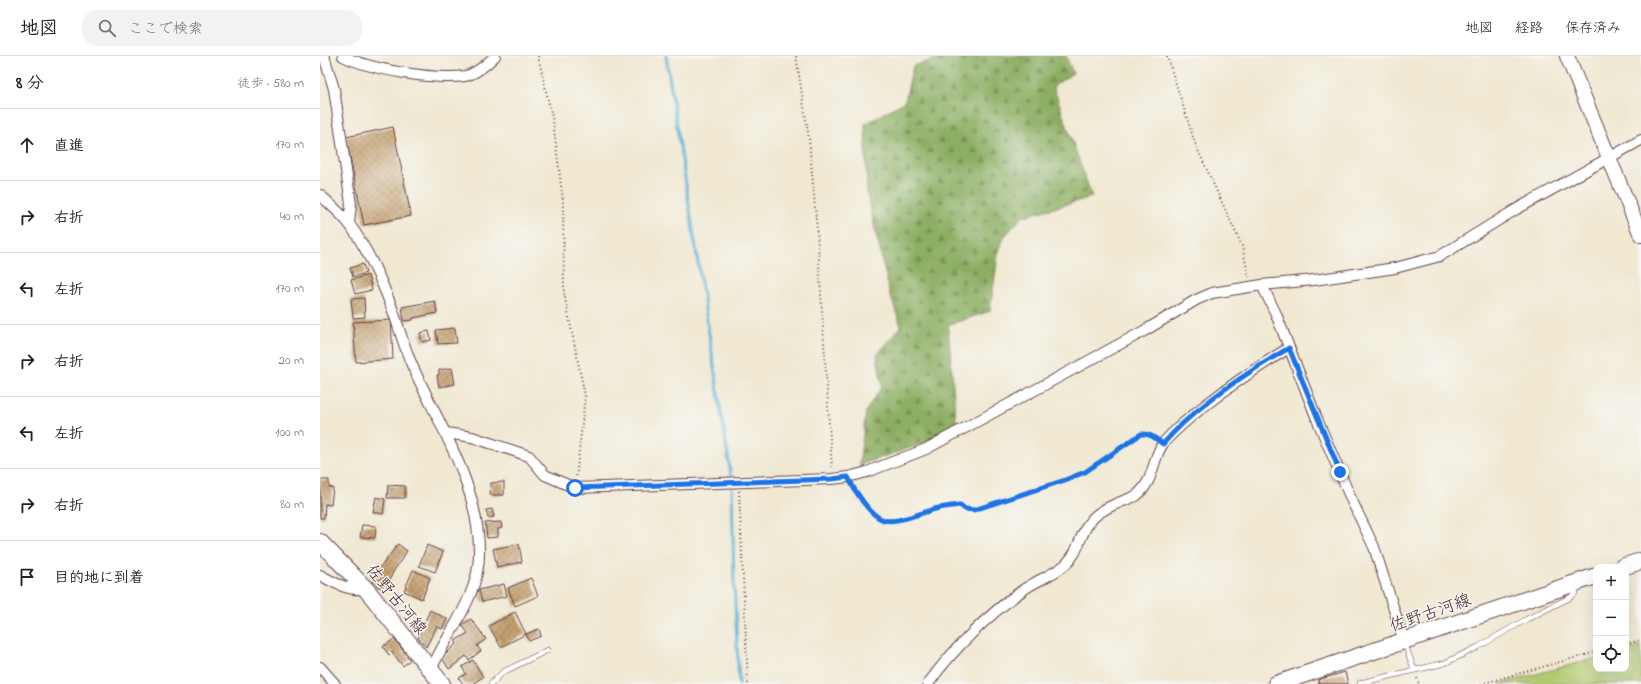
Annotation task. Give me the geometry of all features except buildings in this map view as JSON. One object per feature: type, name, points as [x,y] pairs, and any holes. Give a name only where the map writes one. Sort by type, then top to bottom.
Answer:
[{"type":"main road","points":[[1567,56],[1641,235]]},
{"type":"main road","name":"佐野古河線","points":[[320,542],[366,589],[437,680]]},
{"type":"main road","points":[[1629,565],[1641,561]]},
{"type":"main road","name":"佐野古河線","points":[[1276,684],[1593,577]]},
{"type":"street","points":[[324,56],[335,97],[351,204],[349,224]]},
{"type":"street","points":[[343,56],[357,63],[420,76],[466,76],[481,69],[495,56]]},
{"type":"street","points":[[446,433],[472,437],[529,456],[546,475],[575,488],[832,479],[848,477],[867,472],[926,449],[1137,335],[1196,300],[1212,294],[1262,285],[1314,280],[1395,268],[1440,256],[1515,210],[1641,140]]},
{"type":"street","points":[[320,195],[349,224],[364,247],[379,276],[411,363],[446,433],[464,478],[477,519],[479,555],[474,586],[454,629],[437,680]]},
{"type":"street","points":[[1262,285],[1342,479],[1374,547],[1404,641]]},
{"type":"street","points":[[928,684],[958,648],[1001,607],[1034,583],[1065,566],[1075,554],[1089,522],[1095,516],[1141,492],[1152,476],[1163,444],[1174,431],[1251,370],[1289,348]]},
{"type":"street","points":[[320,575],[333,582],[355,590],[366,589]]},
{"type":"street","points":[[320,667],[335,684]]},
{"type":"lane","points":[[1360,683],[1445,663],[1571,597],[1575,593],[1580,581]]},
{"type":"lane","points":[[1404,641],[1414,670]]},
{"type":"lane","points":[[491,684],[503,672],[548,650]]},
{"type":"path","points":[[538,56],[553,121],[563,200],[564,293],[585,396],[575,488]]},
{"type":"path","points":[[796,56],[809,139],[817,230],[832,479]]},
{"type":"path","points":[[1167,56],[1196,146],[1242,246],[1251,287]]},
{"type":"path","points":[[848,477],[854,490],[875,516],[884,520],[895,520],[936,509],[960,505],[965,509],[974,510],[1065,480],[1091,468],[1141,434],[1151,435],[1163,444]]},
{"type":"path","points":[[738,482],[748,684]]},
{"type":"path","points":[[1629,643],[1641,640]]},
{"type":"path","points":[[1481,684],[1593,653]]},
{"type":"green space","points":[[945,56],[1066,56],[1073,73],[1053,86],[1092,197],[1022,217],[1004,237],[998,255],[990,311],[948,325],[957,432],[859,465],[866,411],[882,386],[877,355],[901,326],[890,295],[867,194],[865,124],[905,101],[913,66]]},
{"type":"green space","points":[[1641,646],[1641,684],[1499,684],[1593,659],[1593,672],[1629,672],[1629,649]]},
{"type":"waterway","points":[[666,56],[731,476]]},
{"type":"waterway","points":[[732,487],[734,584],[739,684]]},
{"type":"route","points":[[575,488],[832,479],[848,477],[854,490],[875,516],[884,520],[895,520],[936,509],[960,505],[965,509],[974,510],[1085,472],[1141,434],[1151,435],[1163,444],[1174,431],[1224,390],[1251,370],[1289,348],[1340,472]]}]
